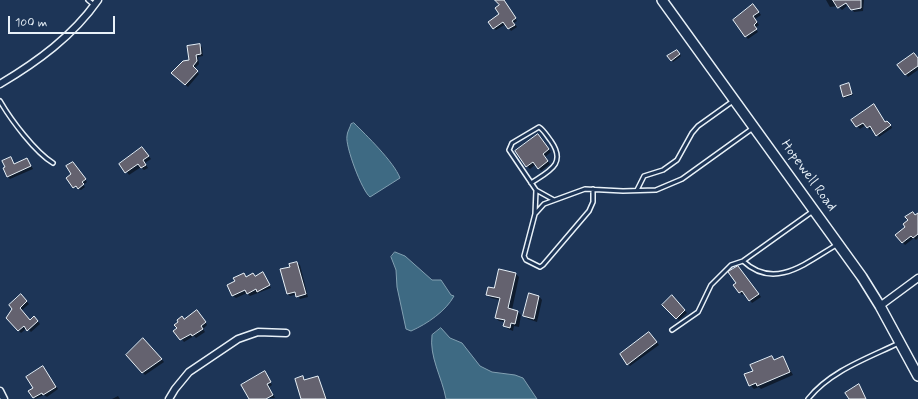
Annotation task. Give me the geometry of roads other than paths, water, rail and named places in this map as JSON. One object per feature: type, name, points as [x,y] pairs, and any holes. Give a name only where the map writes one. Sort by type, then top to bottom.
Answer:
[{"type":"street","name":"Hopewell Road","points":[[662,0],[839,243],[880,306],[918,376]]},
{"type":"street","points":[[0,84],[42,57],[80,22],[96,3]]},
{"type":"street","points":[[880,306],[918,278]]},
{"type":"street","points":[[169,399],[188,372],[238,339],[258,332],[286,333]]},
{"type":"street","points":[[0,392],[4,399]]},
{"type":"lane","points":[[88,0],[96,3]]},
{"type":"lane","points":[[638,190],[644,176],[670,166],[680,157],[692,133],[702,121],[735,100]]},
{"type":"lane","points":[[0,101],[28,139],[46,159],[53,163]]},
{"type":"lane","points":[[531,183],[554,167],[558,159],[558,150],[539,127],[512,144],[508,150],[531,183],[536,190],[554,200]]},
{"type":"lane","points":[[535,214],[544,204],[585,188],[656,190],[682,178],[755,127]]},
{"type":"lane","points":[[536,190],[535,214],[524,258],[540,267],[589,211],[593,202],[593,189]]},
{"type":"lane","points":[[672,330],[698,312],[711,285],[731,265],[743,262],[815,210]]},
{"type":"lane","points":[[743,262],[762,274],[781,275],[796,269],[839,243]]},
{"type":"lane","points":[[808,399],[814,391],[832,376],[900,342]]},
{"type":"water","points":[[354,123],[392,164],[400,178],[370,197],[359,178],[351,158],[347,141],[347,134],[351,124]]},
{"type":"water","points":[[395,252],[405,256],[432,280],[441,280],[451,295],[454,296],[451,302],[441,312],[423,325],[411,331],[406,329],[397,287],[396,270],[391,257]]},
{"type":"water","points":[[441,328],[450,338],[462,343],[480,366],[492,372],[515,375],[523,378],[537,399],[446,399],[432,351],[432,335]]}]
